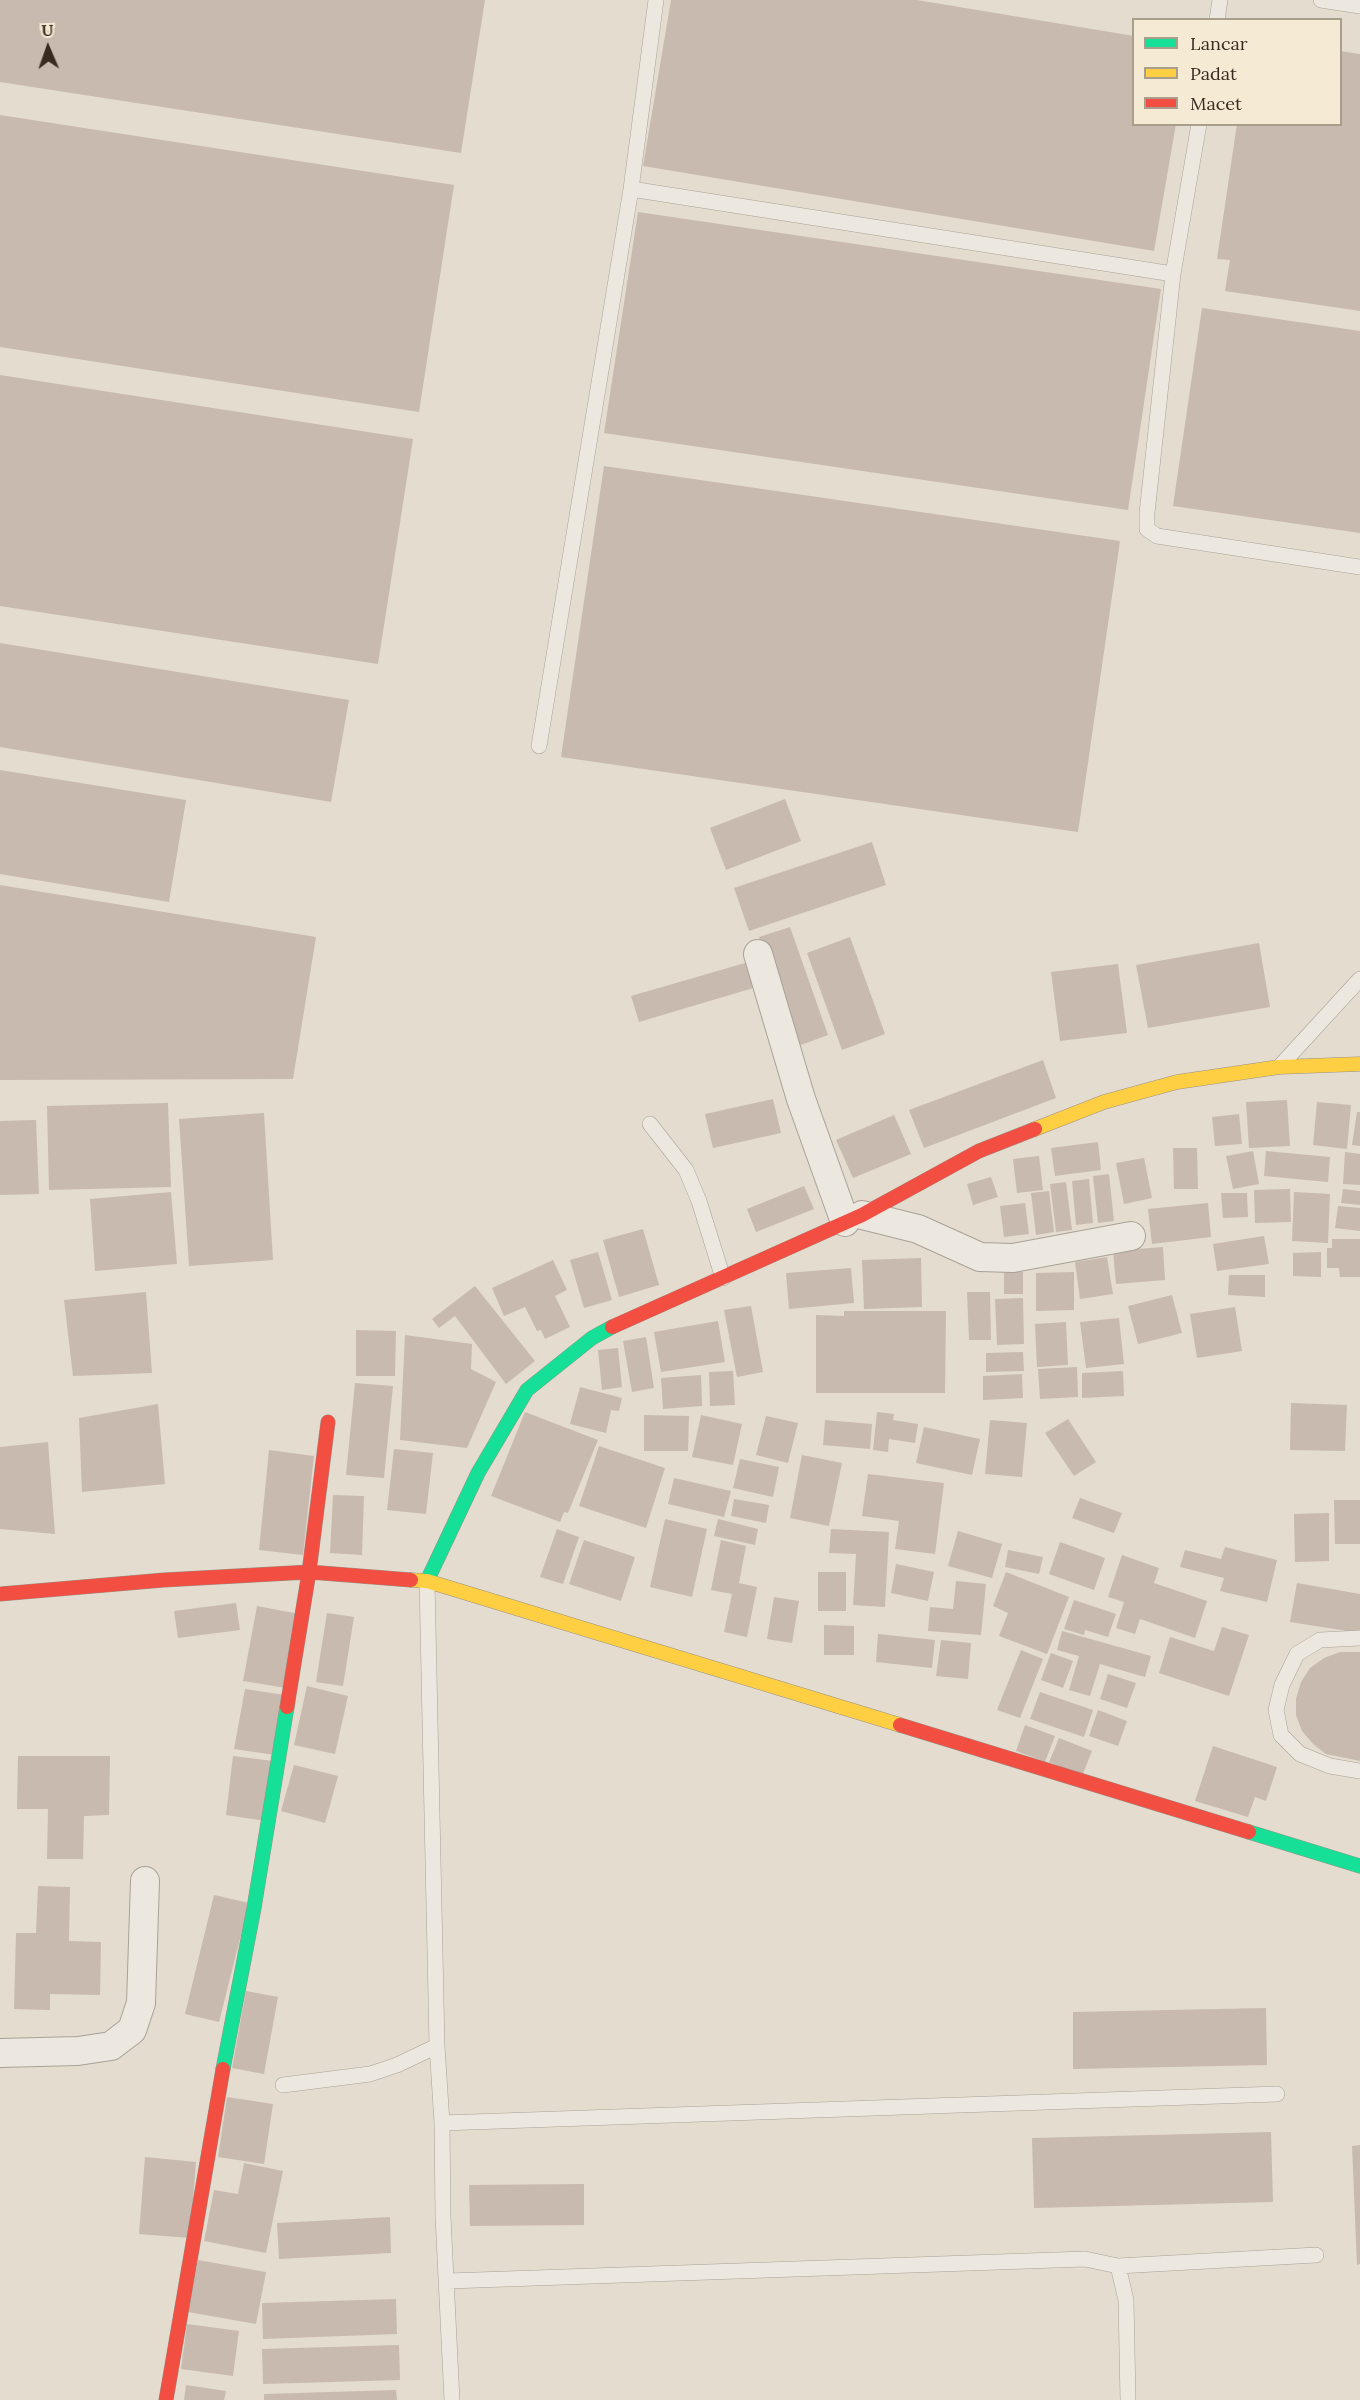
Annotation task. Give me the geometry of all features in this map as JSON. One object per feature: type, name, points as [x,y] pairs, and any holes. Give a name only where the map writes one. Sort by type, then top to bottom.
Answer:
[{"type":"street","points":[[758,954],[801,1098],[854,1219]]},
{"type":"street","points":[[427,1581],[478,1473],[527,1390],[592,1338],[619,1323],[854,1219],[978,1151],[1104,1102],[1177,1082],[1279,1067],[1360,1064]]},
{"type":"street","points":[[854,1219],[918,1229],[980,1257],[1013,1258],[1131,1236]]},
{"type":"street","points":[[166,2400],[219,2089],[254,1908],[309,1572],[328,1422]]},
{"type":"street","points":[[0,1594],[164,1580],[309,1572],[427,1581],[1360,1866]]},
{"type":"street","points":[[0,2053],[78,2051],[111,2046],[132,2030],[141,2003],[145,1881]]},
{"type":"lane","points":[[539,746],[631,189],[656,0]]},
{"type":"lane","points":[[1217,18],[1220,0]]},
{"type":"lane","points":[[1321,0],[1360,6]]},
{"type":"lane","points":[[1199,126],[1173,274],[1148,501],[1147,529],[1157,536],[1360,567]]},
{"type":"lane","points":[[631,189],[1173,274]]},
{"type":"lane","points":[[1279,1067],[1360,979]]},
{"type":"lane","points":[[650,1124],[686,1170],[699,1201],[723,1278]]},
{"type":"lane","points":[[427,1581],[437,2046],[452,2400]]},
{"type":"lane","points":[[1360,1638],[1320,1640],[1297,1654],[1282,1685],[1276,1710],[1281,1735],[1300,1755],[1330,1766],[1360,1771]]},
{"type":"lane","points":[[283,2085],[370,2074],[397,2065],[437,2046]]},
{"type":"lane","points":[[442,2123],[1277,2094]]},
{"type":"lane","points":[[448,2281],[1085,2259],[1118,2266],[1316,2255]]},
{"type":"lane","points":[[1118,2266],[1126,2300],[1128,2400]]},
{"type":"building","points":[[0,0],[485,0],[461,153],[0,82]]},
{"type":"building","points":[[671,0],[917,0],[1132,36],[1132,126],[1176,126],[1154,251],[643,166]]},
{"type":"building","points":[[1342,51],[1360,54],[1360,311],[1225,291],[1230,260],[1217,259],[1237,126],[1342,126]]},
{"type":"building","points":[[0,115],[454,185],[419,412],[0,347]]},
{"type":"building","points":[[638,212],[1161,289],[1128,510],[604,433]]},
{"type":"building","points":[[1202,308],[1360,331],[1360,533],[1173,506]]},
{"type":"building","points":[[0,375],[413,439],[378,664],[0,606]]},
{"type":"building","points":[[604,466],[1120,541],[1078,832],[561,757]]},
{"type":"building","points":[[0,643],[349,700],[331,802],[0,747]]},
{"type":"building","points":[[0,770],[186,800],[169,902],[0,874]]},
{"type":"building","points":[[785,799],[801,841],[726,870],[710,828]]},
{"type":"building","points":[[872,842],[886,885],[749,931],[734,888]]},
{"type":"building","points":[[0,885],[316,937],[293,1079],[0,1080]]},
{"type":"building","points":[[790,927],[828,1035],[798,1046],[759,937]]},
{"type":"building","points":[[850,937],[885,1034],[842,1050],[807,953]]},
{"type":"building","points":[[1259,943],[1270,1007],[1148,1028],[1136,965]]},
{"type":"building","points":[[752,961],[760,986],[639,1022],[631,996]]},
{"type":"building","points":[[1118,964],[1127,1033],[1060,1041],[1051,972]]},
{"type":"building","points":[[1043,1060],[1056,1098],[924,1148],[909,1110]]},
{"type":"building","points":[[773,1099],[781,1133],[713,1148],[705,1114]]},
{"type":"building","points":[[1287,1100],[1290,1146],[1249,1148],[1246,1102]]},
{"type":"building","points":[[1317,1102],[1351,1105],[1347,1149],[1313,1145]]},
{"type":"building","points":[[168,1103],[171,1187],[49,1190],[47,1106]]},
{"type":"building","points":[[1357,1112],[1360,1112],[1360,1146],[1352,1145]]},
{"type":"building","points":[[264,1113],[273,1260],[189,1266],[179,1119]]},
{"type":"building","points":[[1239,1114],[1242,1144],[1215,1146],[1212,1117]]},
{"type":"building","points":[[894,1115],[911,1154],[853,1178],[836,1140]]},
{"type":"building","points":[[36,1120],[39,1194],[0,1195],[0,1121]]},
{"type":"building","points":[[1098,1142],[1101,1170],[1055,1176],[1051,1148]]},
{"type":"building","points":[[1173,1148],[1197,1148],[1198,1189],[1174,1189]]},
{"type":"building","points":[[1253,1151],[1259,1184],[1233,1189],[1226,1156]]},
{"type":"building","points":[[1266,1151],[1330,1157],[1328,1182],[1264,1176]]},
{"type":"building","points":[[1345,1152],[1360,1154],[1360,1185],[1343,1184]]},
{"type":"building","points":[[1039,1156],[1043,1190],[1017,1193],[1013,1159]]},
{"type":"building","points":[[1144,1158],[1152,1198],[1124,1204],[1116,1163]]},
{"type":"building","points":[[1109,1174],[1114,1221],[1098,1223],[1093,1176]]},
{"type":"building","points":[[991,1177],[998,1197],[973,1205],[967,1184]]},
{"type":"building","points":[[1089,1179],[1093,1223],[1076,1225],[1072,1181]]},
{"type":"building","points":[[1066,1182],[1072,1230],[1056,1232],[1050,1184]]},
{"type":"building","points":[[804,1186],[814,1209],[756,1232],[747,1209]]},
{"type":"building","points":[[1290,1189],[1291,1222],[1255,1223],[1254,1190]]},
{"type":"building","points":[[1343,1189],[1360,1191],[1360,1205],[1341,1203]]},
{"type":"building","points":[[1049,1191],[1054,1232],[1036,1235],[1031,1193]]},
{"type":"building","points":[[171,1192],[177,1264],[95,1271],[90,1199]]},
{"type":"building","points":[[1294,1192],[1330,1194],[1328,1243],[1292,1241]]},
{"type":"building","points":[[1221,1193],[1247,1193],[1248,1217],[1223,1218]]},
{"type":"building","points":[[1025,1203],[1029,1234],[1004,1237],[1000,1206]]},
{"type":"building","points":[[1208,1203],[1211,1237],[1152,1244],[1148,1209]]},
{"type":"building","points":[[1338,1206],[1360,1208],[1360,1231],[1335,1228]]},
{"type":"building","points":[[643,1229],[659,1285],[619,1297],[603,1240]]},
{"type":"building","points":[[1264,1236],[1269,1264],[1217,1271],[1213,1244]]},
{"type":"building","points":[[1332,1239],[1360,1239],[1360,1277],[1340,1277],[1339,1268],[1327,1268],[1327,1248],[1332,1248]]},
{"type":"building","points":[[1163,1247],[1165,1280],[1116,1284],[1113,1251]]},
{"type":"building","points":[[598,1252],[612,1300],[584,1308],[570,1260]]},
{"type":"building","points":[[1321,1252],[1321,1277],[1293,1276],[1293,1253]]},
{"type":"building","points":[[1107,1257],[1113,1294],[1080,1299],[1075,1262]]},
{"type":"building","points":[[921,1258],[922,1307],[864,1309],[862,1260]]},
{"type":"building","points":[[553,1260],[567,1290],[555,1296],[570,1327],[545,1339],[541,1330],[537,1331],[525,1307],[504,1316],[492,1288]]},
{"type":"building","points":[[851,1268],[854,1303],[789,1309],[786,1273]]},
{"type":"building","points":[[1004,1272],[1023,1272],[1023,1294],[1004,1294]]},
{"type":"building","points":[[1074,1272],[1074,1310],[1036,1311],[1036,1273]]},
{"type":"building","points":[[1229,1275],[1265,1275],[1265,1297],[1228,1295]]},
{"type":"building","points":[[475,1286],[535,1361],[506,1384],[455,1316],[439,1328],[432,1319]]},
{"type":"building","points":[[146,1292],[152,1373],[73,1376],[64,1300]]},
{"type":"building","points":[[967,1292],[990,1292],[991,1340],[969,1340]]},
{"type":"building","points":[[1172,1295],[1182,1333],[1138,1344],[1128,1306]]},
{"type":"building","points":[[1023,1298],[1024,1344],[997,1345],[995,1299]]},
{"type":"building","points":[[751,1306],[763,1372],[737,1377],[724,1310]]},
{"type":"building","points":[[1235,1307],[1242,1351],[1197,1358],[1190,1314]]},
{"type":"building","points":[[844,1311],[946,1311],[945,1393],[816,1393],[816,1315],[844,1316]]},
{"type":"building","points":[[1119,1318],[1124,1364],[1086,1368],[1080,1322]]},
{"type":"building","points":[[718,1321],[725,1362],[661,1372],[654,1332]]},
{"type":"building","points":[[1066,1322],[1068,1365],[1037,1367],[1035,1324]]},
{"type":"building","points":[[356,1330],[396,1331],[395,1376],[356,1376]]},
{"type":"building","points":[[405,1335],[472,1344],[471,1369],[496,1382],[467,1448],[400,1440]]},
{"type":"building","points":[[646,1337],[654,1388],[632,1392],[623,1341]]},
{"type":"building","points":[[618,1348],[622,1387],[602,1390],[598,1350]]},
{"type":"building","points":[[1023,1352],[1024,1371],[986,1372],[986,1353]]},
{"type":"building","points":[[1077,1367],[1078,1397],[1040,1399],[1038,1369]]},
{"type":"building","points":[[733,1371],[735,1405],[710,1406],[709,1372]]},
{"type":"building","points":[[1123,1371],[1124,1396],[1082,1398],[1082,1373]]},
{"type":"building","points":[[1022,1374],[1023,1398],[983,1400],[983,1376]]},
{"type":"building","points":[[701,1375],[702,1406],[663,1409],[661,1378]]},
{"type":"building","points":[[355,1383],[393,1386],[384,1478],[346,1475]]},
{"type":"building","points":[[580,1387],[622,1398],[619,1411],[611,1410],[606,1433],[570,1424]]},
{"type":"building","points":[[1291,1403],[1347,1405],[1345,1451],[1290,1450]]},
{"type":"building","points":[[158,1404],[165,1484],[82,1492],[79,1418]]},
{"type":"building","points":[[525,1412],[598,1440],[568,1513],[564,1512],[560,1522],[491,1496]]},
{"type":"building","points":[[877,1412],[894,1414],[893,1420],[918,1424],[915,1443],[889,1439],[888,1452],[873,1450]]},
{"type":"building","points":[[644,1415],[689,1416],[688,1451],[644,1451]]},
{"type":"building","points":[[701,1415],[742,1424],[733,1465],[692,1457]]},
{"type":"building","points":[[766,1416],[798,1423],[788,1463],[756,1455]]},
{"type":"building","points":[[1068,1419],[1096,1462],[1074,1476],[1045,1433]]},
{"type":"building","points":[[825,1420],[872,1424],[870,1449],[823,1445]]},
{"type":"building","points":[[990,1420],[1027,1423],[1022,1477],[985,1474]]},
{"type":"building","points":[[924,1427],[980,1439],[972,1475],[916,1463]]},
{"type":"building","points":[[48,1442],[55,1534],[0,1529],[0,1447]]},
{"type":"building","points":[[599,1446],[665,1468],[646,1528],[579,1506]]},
{"type":"building","points":[[394,1449],[433,1453],[426,1514],[387,1510]]},
{"type":"building","points":[[269,1450],[314,1456],[303,1555],[259,1550]]},
{"type":"building","points":[[802,1455],[842,1463],[829,1526],[790,1518]]},
{"type":"building","points":[[740,1459],[779,1467],[773,1497],[733,1488]]},
{"type":"building","points":[[868,1474],[944,1483],[935,1554],[895,1549],[899,1521],[862,1516]]},
{"type":"building","points":[[674,1478],[731,1491],[724,1517],[668,1504]]},
{"type":"building","points":[[333,1495],[364,1496],[362,1555],[330,1553]]},
{"type":"building","points":[[1080,1498],[1122,1513],[1114,1533],[1072,1518]]},
{"type":"building","points":[[734,1499],[769,1505],[766,1523],[731,1516]]},
{"type":"building","points":[[1334,1500],[1360,1500],[1360,1544],[1335,1544]]},
{"type":"building","points":[[1329,1513],[1329,1561],[1295,1562],[1294,1514]]},
{"type":"building","points":[[665,1519],[707,1529],[692,1597],[650,1587]]},
{"type":"building","points":[[718,1519],[758,1529],[755,1545],[714,1536]]},
{"type":"building","points":[[557,1529],[579,1537],[563,1584],[540,1577]]},
{"type":"building","points":[[831,1529],[889,1532],[885,1607],[853,1605],[856,1554],[829,1553]]},
{"type":"building","points":[[958,1531],[1002,1544],[992,1578],[948,1566]]},
{"type":"building","points":[[584,1540],[635,1557],[621,1601],[569,1584]]},
{"type":"building","points":[[721,1540],[746,1546],[739,1583],[757,1587],[747,1637],[724,1632],[732,1594],[711,1590]]},
{"type":"building","points":[[1060,1542],[1105,1558],[1094,1590],[1049,1574]]},
{"type":"building","points":[[1225,1547],[1277,1560],[1267,1602],[1220,1591],[1224,1578],[1180,1567],[1185,1550],[1221,1559]]},
{"type":"building","points":[[1008,1550],[1043,1557],[1039,1574],[1005,1567]]},
{"type":"building","points":[[1122,1555],[1159,1568],[1154,1583],[1207,1601],[1195,1638],[1140,1619],[1135,1634],[1116,1628],[1124,1602],[1108,1597]]},
{"type":"building","points":[[896,1564],[934,1572],[928,1601],[891,1593]]},
{"type":"building","points":[[818,1572],[846,1572],[846,1611],[818,1611]]},
{"type":"building","points":[[1006,1572],[1069,1597],[1047,1654],[999,1636],[1008,1613],[993,1606]]},
{"type":"building","points":[[956,1581],[986,1584],[981,1635],[928,1631],[930,1607],[953,1609]]},
{"type":"building","points":[[1297,1583],[1360,1594],[1360,1633],[1290,1622]]},
{"type":"building","points":[[774,1597],[799,1601],[792,1643],[767,1639]]},
{"type":"building","points":[[1074,1600],[1116,1614],[1108,1637],[1085,1630],[1084,1635],[1064,1629]]},
{"type":"building","points":[[236,1603],[240,1630],[178,1638],[174,1611]]},
{"type":"building","points":[[257,1606],[299,1614],[286,1688],[243,1681]]},
{"type":"building","points":[[327,1613],[354,1617],[343,1686],[316,1682]]},
{"type":"building","points":[[824,1625],[854,1626],[854,1655],[824,1655]]},
{"type":"building","points":[[1222,1627],[1249,1635],[1229,1696],[1159,1673],[1170,1637],[1214,1651]]},
{"type":"building","points":[[1062,1631],[1151,1656],[1145,1677],[1100,1664],[1090,1696],[1069,1690],[1079,1656],[1057,1650]]},
{"type":"building","points":[[878,1634],[935,1640],[932,1668],[876,1662]]},
{"type":"building","points":[[941,1640],[971,1643],[968,1679],[936,1676]]},
{"type":"building","points":[[1021,1650],[1043,1659],[1020,1718],[997,1710]]},
{"type":"building","points":[[1340,1652],[1360,1652],[1360,1761],[1326,1754],[1302,1731],[1296,1715],[1296,1699],[1301,1682],[1310,1668],[1324,1658]]},
{"type":"building","points":[[1051,1653],[1073,1661],[1063,1688],[1041,1680]]},
{"type":"building","points":[[1108,1674],[1136,1683],[1127,1708],[1100,1699]]},
{"type":"building","points":[[307,1686],[348,1696],[335,1754],[294,1745]]},
{"type":"building","points":[[245,1689],[285,1695],[275,1755],[234,1749]]},
{"type":"building","points":[[1040,1692],[1093,1710],[1084,1737],[1030,1719]]},
{"type":"building","points":[[1098,1710],[1127,1721],[1118,1746],[1089,1736]]},
{"type":"building","points":[[1025,1725],[1055,1736],[1045,1762],[1016,1751]]},
{"type":"building","points":[[1059,1738],[1092,1751],[1082,1776],[1049,1762]]},
{"type":"building","points":[[1213,1746],[1277,1767],[1266,1801],[1255,1797],[1248,1817],[1195,1801]]},
{"type":"building","points":[[18,1756],[110,1756],[109,1815],[84,1816],[83,1859],[47,1859],[48,1809],[17,1809]]},
{"type":"building","points":[[233,1756],[273,1761],[266,1821],[226,1815]]},
{"type":"building","points":[[294,1765],[338,1776],[325,1823],[281,1811]]},
{"type":"building","points":[[38,1886],[70,1887],[69,1941],[101,1942],[100,1995],[50,1994],[50,2010],[14,2009],[16,1933],[36,1933]]},
{"type":"building","points":[[214,1895],[249,1903],[219,2022],[185,2014]]},
{"type":"building","points":[[246,1991],[278,1997],[264,2074],[232,2068]]},
{"type":"building","points":[[1266,2008],[1267,2065],[1073,2069],[1073,2012]]},
{"type":"building","points":[[227,2097],[273,2104],[264,2164],[218,2157]]},
{"type":"building","points":[[1271,2132],[1273,2202],[1034,2208],[1032,2138]]},
{"type":"building","points":[[1360,2145],[1360,2264],[1357,2265],[1352,2146]]},
{"type":"building","points":[[145,2157],[196,2162],[190,2238],[139,2234]]},
{"type":"building","points":[[244,2163],[283,2171],[266,2253],[204,2241],[214,2190],[238,2194]]},
{"type":"building","points":[[584,2184],[584,2225],[470,2226],[469,2185]]},
{"type":"building","points":[[390,2217],[391,2253],[279,2259],[277,2223]]},
{"type":"building","points":[[198,2260],[266,2272],[256,2324],[188,2312]]},
{"type":"building","points":[[396,2299],[397,2334],[263,2339],[262,2303]]},
{"type":"building","points":[[187,2324],[239,2331],[233,2376],[181,2369]]},
{"type":"building","points":[[399,2345],[400,2380],[263,2384],[262,2349]]},
{"type":"building","points":[[186,2385],[226,2391],[224,2400],[184,2400]]},
{"type":"building","points":[[396,2390],[397,2400],[264,2400],[264,2394]]},
{"type":"traffic: fast","points":[[427,1581],[478,1473],[527,1390],[592,1338],[612,1327]]},
{"type":"traffic: fast","points":[[223,2069],[254,1908],[287,1707]]},
{"type":"traffic: fast","points":[[1249,1832],[1360,1866]]},
{"type":"traffic: slow","points":[[1035,1129],[1104,1102],[1177,1082],[1279,1067],[1360,1064]]},
{"type":"traffic: slow","points":[[411,1580],[427,1581],[900,1725]]},
{"type":"traffic: jam","points":[[612,1327],[862,1215],[979,1151],[1035,1129]]},
{"type":"traffic: jam","points":[[287,1707],[309,1572],[328,1422]]},
{"type":"traffic: jam","points":[[0,1594],[164,1580],[309,1572],[411,1580]]},
{"type":"traffic: jam","points":[[900,1725],[1249,1832]]},
{"type":"traffic: jam","points":[[166,2400],[223,2069]]}]
